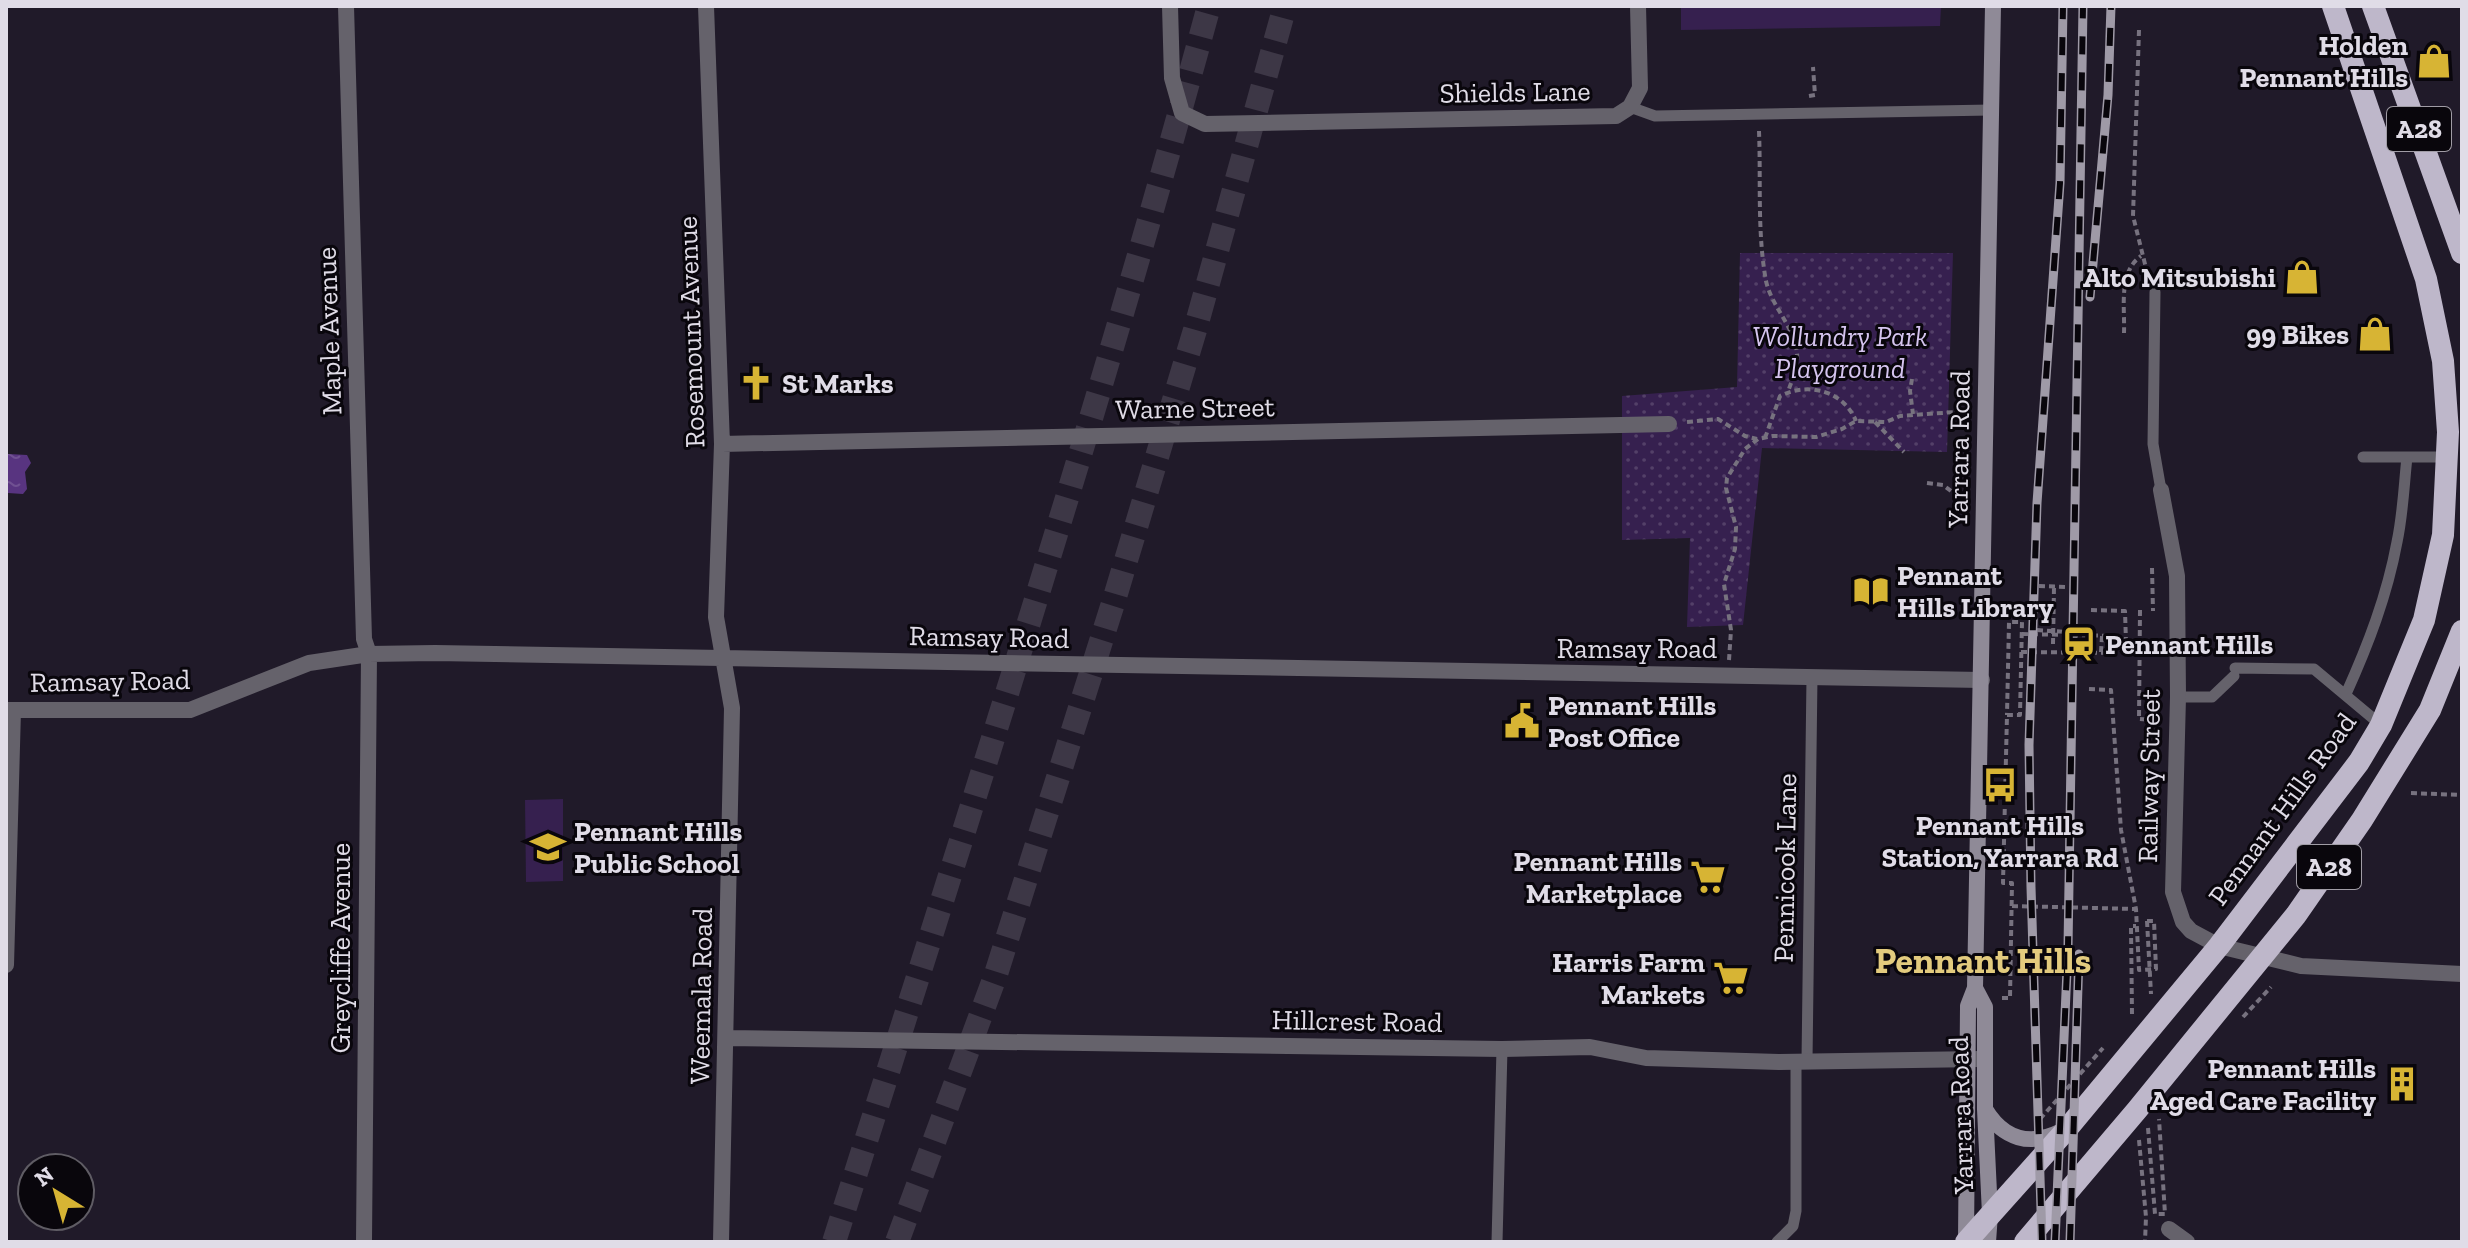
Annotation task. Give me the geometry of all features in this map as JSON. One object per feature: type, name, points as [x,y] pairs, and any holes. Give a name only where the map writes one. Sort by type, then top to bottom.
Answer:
[{"type":"highway","name":"Pennant Hills Road","points":[[1966,1242],[2067,1129],[2219,946],[2359,762],[2381,725],[2424,620],[2443,535],[2447,457],[2443,361],[2426,279],[2333,6]]},
{"type":"highway","name":"A28","points":[[2373,6],[2462,253]]},
{"type":"highway","name":"A28","points":[[2025,1242],[2143,1118],[2296,915],[2391,775],[2430,710],[2462,631]]},
{"type":"main road","name":"Yarrara Road","points":[[1966,1242],[1968,1006],[1975,988],[1982,680],[1993,6]]},
{"type":"main road","name":"Yarrara Road","points":[[1975,988],[1985,1007],[1988,1242]]},
{"type":"main road","points":[[1985,1109],[1993,1123],[2013,1137],[2037,1140],[2067,1129]]},
{"type":"street","name":"Maple Avenue","points":[[346,6],[364,639],[369,654]]},
{"type":"street","name":"Rosemount Avenue","points":[[706,6],[722,444],[716,617],[722,656]]},
{"type":"street","name":"Shields Lane","points":[[1170,6],[1172,78],[1182,113],[1205,124],[1616,116],[1630,107]]},
{"type":"street","points":[[1630,107],[1640,88],[1638,6]]},
{"type":"street","name":"Warne Street","points":[[722,444],[1669,424]]},
{"type":"street","name":"Railway Street","points":[[2161,490],[2177,576],[2178,697],[2173,892],[2183,922],[2191,931],[2219,946],[2301,966],[2462,974]]},
{"type":"street","name":"Ramsay Road","points":[[9,710],[190,710],[309,663],[369,654],[722,656],[1982,680]]},
{"type":"street","name":"Greycliffe Avenue","points":[[364,1242],[369,654]]},
{"type":"street","name":"Weemala Road","points":[[721,1242],[732,708],[722,656]]},
{"type":"street","points":[[6,965],[9,710]]},
{"type":"street","name":"Hillcrest Road","points":[[726,1038],[1502,1049],[1590,1047],[1646,1058],[1802,1061],[1985,1059]]},
{"type":"street","points":[[2169,1229],[2187,1242]]},
{"type":"lane","name":"Shields Lane","points":[[1630,107],[1655,116],[1991,110]]},
{"type":"lane","points":[[2155,292],[2153,444],[2161,490]]},
{"type":"lane","points":[[2363,457],[2447,457]]},
{"type":"lane","points":[[2346,694],[2376,623],[2392,567],[2407,457]]},
{"type":"lane","points":[[2178,697],[2212,697],[2235,672],[2314,669],[2381,725]]},
{"type":"lane","name":"Pennicook Lane","points":[[1777,1242],[1793,1226],[1796,1211],[1812,677]]},
{"type":"lane","points":[[1497,1242],[1502,1049]]},
{"type":"path","points":[[2139,30],[2133,216],[2146,274],[2155,292]]},
{"type":"path","points":[[1758,113],[1766,280],[1792,335],[1796,351],[1797,361],[1788,392]]},
{"type":"path","points":[[2124,333],[2126,276],[2131,263],[2141,256]]},
{"type":"path","points":[[1912,379],[1913,414]]},
{"type":"path","points":[[1765,438],[1780,396],[1788,392],[1818,388],[1852,410],[1856,421]]},
{"type":"path","points":[[1669,424],[1718,419],[1745,436],[1758,439],[1816,437],[1856,421],[1886,422],[1913,414],[1955,412]]},
{"type":"path","points":[[1875,422],[1904,452]]},
{"type":"path","points":[[1727,675],[1731,630],[1724,584],[1735,549],[1736,527],[1726,488],[1727,478],[1745,449],[1758,439]]},
{"type":"path","points":[[1927,483],[1943,485],[1955,494]]},
{"type":"path","points":[[2152,568],[2153,611]]},
{"type":"path","points":[[2039,586],[2068,587]]},
{"type":"path","points":[[2053,644],[2054,587]]},
{"type":"path","points":[[2021,652],[2119,653],[2127,644],[2125,611],[2091,610]]},
{"type":"path","points":[[2140,610],[2139,719],[2151,720]]},
{"type":"path","points":[[2002,998],[2010,998],[2012,906],[2012,883],[2003,883],[2009,622],[2022,622],[2020,715],[2007,715]]},
{"type":"path","points":[[2037,630],[2118,636],[2127,644],[2141,644]]},
{"type":"path","points":[[2022,634],[2067,632]]},
{"type":"path","points":[[2090,634],[2111,634],[2107,644]]},
{"type":"path","points":[[2102,636],[2107,644]]},
{"type":"path","points":[[2101,652],[2112,636]]},
{"type":"path","points":[[2089,689],[2111,690],[2122,839],[2136,909],[2139,970],[2156,969],[2154,921],[2147,921]]},
{"type":"path","points":[[2411,793],[2462,795]]},
{"type":"path","points":[[2012,906],[2136,909]]},
{"type":"path","points":[[2124,1024],[2133,1013],[2131,926],[2136,926]]},
{"type":"path","points":[[2034,1122],[2050,1110],[2106,1045]]},
{"type":"path","points":[[2143,1118],[2155,1214],[2165,1214],[2159,1135]]},
{"type":"path","points":[[2139,1140],[2146,1217],[2145,1242]]},
{"type":"green space","points":[[1681,6],[1941,6],[1940,26],[1681,30]]},
{"type":"green space","name":"Wollundry Park Playground","points":[[1740,253],[1953,253],[1947,452],[1762,448],[1743,625],[1687,627],[1690,538],[1622,540],[1622,396],[1737,387]]},
{"type":"green space","points":[[563,799],[563,881],[526,882],[525,800]]},
{"type":"water","points":[[8,454],[27,455],[31,463],[25,472],[27,489],[23,494],[8,493]]},
{"type":"tunnel","points":[[834,1242],[1075,472],[1209,6]]},
{"type":"tunnel","points":[[897,1242],[996,974],[1115,597],[1195,330],[1285,6]]},
{"type":"railway","points":[[2042,1242],[2029,745],[2037,503],[2060,183],[2063,6]]},
{"type":"railway","points":[[2055,1242],[2068,947],[2083,6]]},
{"type":"railway","points":[[2090,297],[2108,95],[2111,6]]},
{"type":"railway","points":[[2070,1242],[2079,954]]},
{"type":"place","name":"Holden Pennant Hills","points":[[2434,61]]},
{"type":"place","name":"Alto Mitsubishi","points":[[2302,277]]},
{"type":"place","name":"99 Bikes","points":[[2375,334]]},
{"type":"place","name":"St Marks","points":[[756,383]]},
{"type":"place","name":"Pennant Hills Library","points":[[1871,591]]},
{"type":"place","name":"Pennant Hills","points":[[2079,644]]},
{"type":"place","name":"Pennant Hills Post Office","points":[[1522,721]]},
{"type":"place","name":"Pennant Hills Station, Yarrara Rd","points":[[2000,785]]},
{"type":"place","name":"Pennant Hills Public School","points":[[548,847]]},
{"type":"place","name":"Pennant Hills Marketplace","points":[[1708,877]]},
{"type":"place","name":"Harris Farm Markets","points":[[1731,978]]},
{"type":"place","name":"Pennant Hills Aged Care Facility","points":[[2402,1084]]},
{"type":"district","name":"Pennant Hills","points":[[1983,960]]}]
